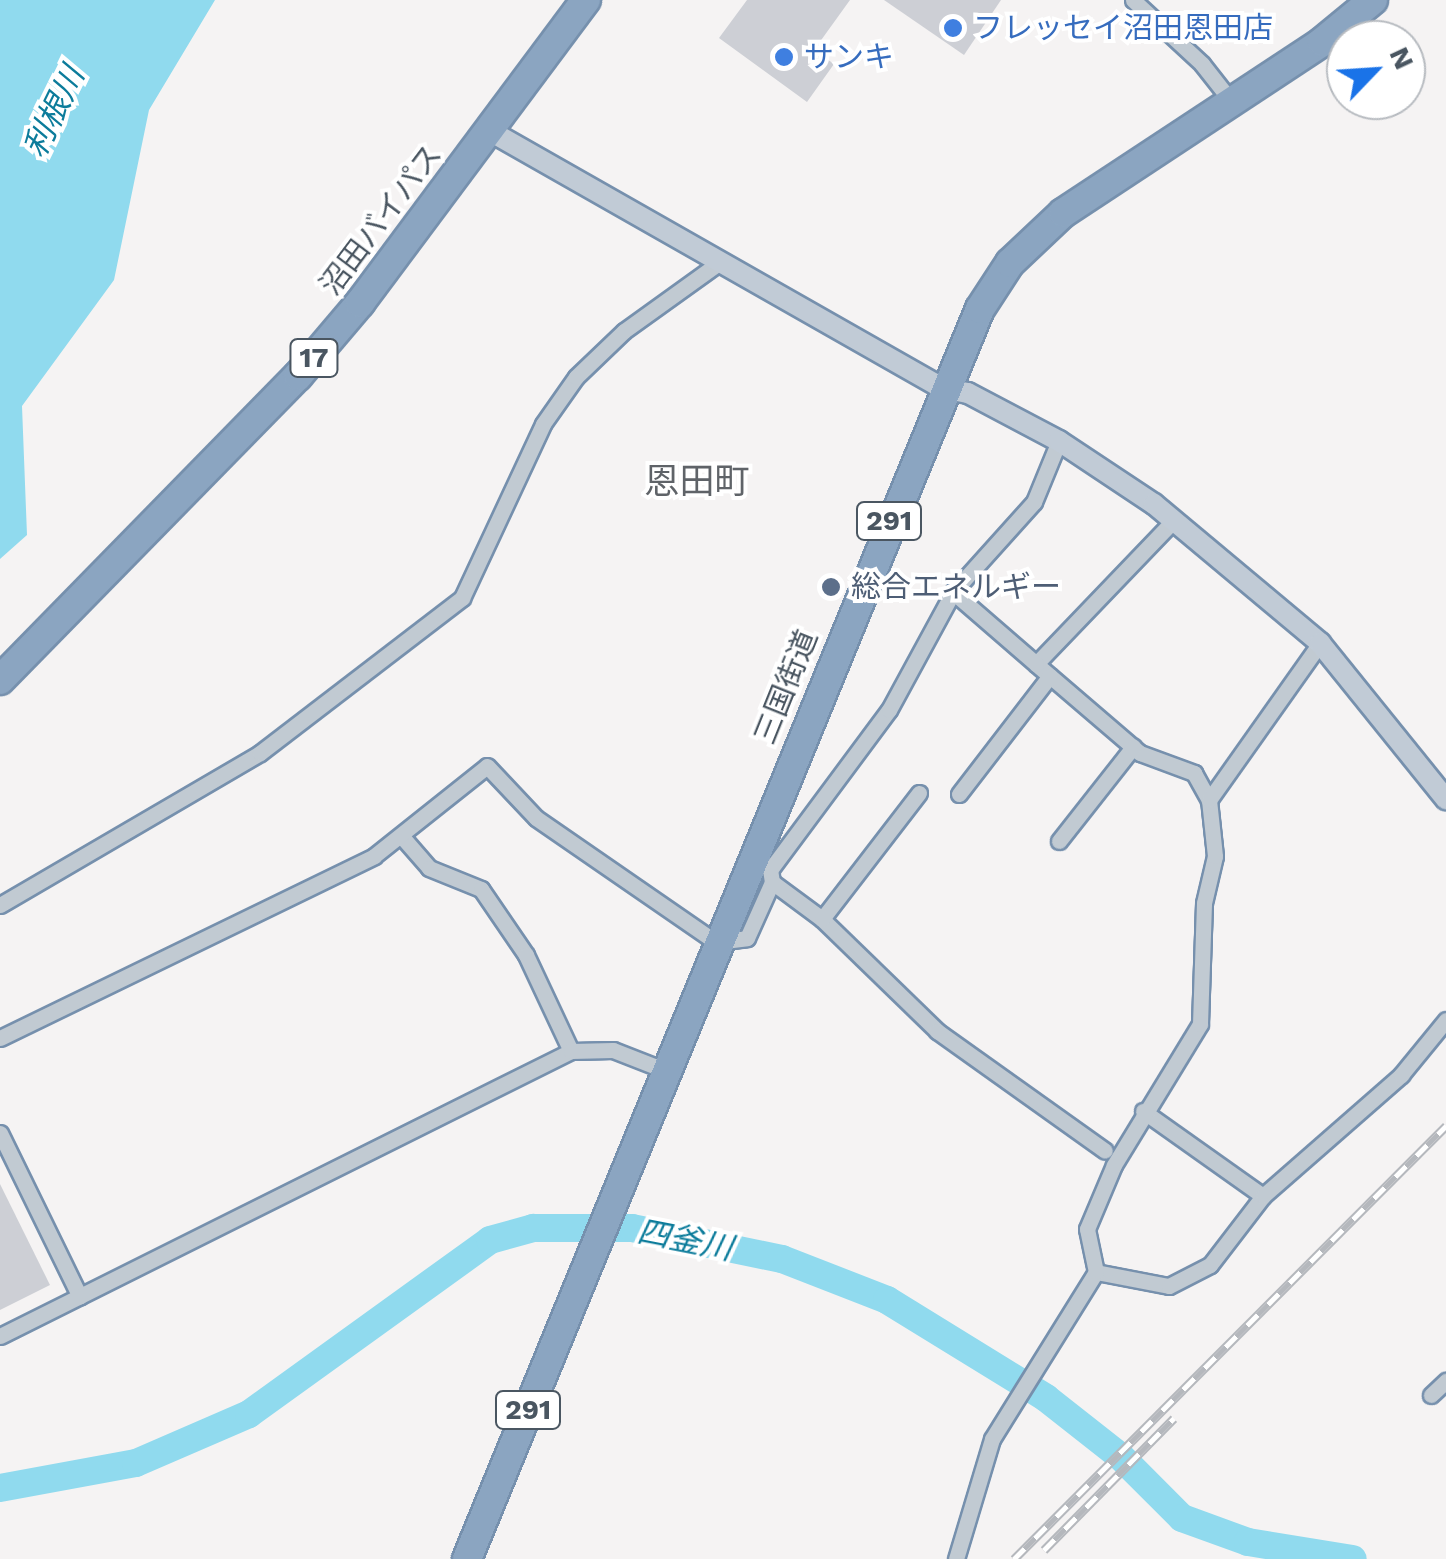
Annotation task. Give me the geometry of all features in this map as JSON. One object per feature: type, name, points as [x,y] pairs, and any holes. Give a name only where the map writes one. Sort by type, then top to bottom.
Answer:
[{"type":"highway","name":"沼田バイパス","points":[[0,680],[298,376],[490,131],[586,0]]},
{"type":"highway","name":"三国街道","points":[[467,1559],[942,388],[980,309],[1026,246],[1063,213],[1373,0]]},
{"type":"street","points":[[1133,0],[1202,64],[1231,101]]},
{"type":"street","points":[[490,131],[942,388],[968,393],[1059,440],[1174,520],[1320,643],[1446,799]]},
{"type":"street","points":[[0,905],[260,753],[462,598],[543,424],[576,377],[624,331],[720,262]]},
{"type":"street","points":[[0,1038],[404,838],[487,766],[536,818],[716,942],[747,938],[772,882],[770,870],[888,710],[953,592],[1034,502],[1059,440]]},
{"type":"street","points":[[1036,664],[1174,520]]},
{"type":"street","points":[[953,592],[1133,747],[1194,772],[1209,800],[1215,856],[1204,903],[1200,1024],[1143,1111],[1086,1229],[1096,1272],[992,1439],[956,1559]]},
{"type":"street","points":[[1209,800],[1320,643]]},
{"type":"street","points":[[960,794],[1050,676]]},
{"type":"street","points":[[1060,841],[1133,747]]},
{"type":"street","points":[[822,919],[918,793]]},
{"type":"street","points":[[404,838],[429,868],[482,889],[526,955],[572,1051]]},
{"type":"street","points":[[772,882],[822,919],[937,1031],[1105,1151]]},
{"type":"street","points":[[1096,1272],[1168,1286],[1210,1265],[1263,1196],[1401,1075],[1446,1020]]},
{"type":"street","points":[[0,1336],[572,1051],[613,1050],[664,1070]]},
{"type":"street","points":[[1143,1111],[1263,1196]]},
{"type":"street","points":[[0,1133],[80,1296]]},
{"type":"street","points":[[1431,1395],[1446,1382]]},
{"type":"water","name":"利根川","points":[[0,0],[215,0],[149,110],[114,280],[22,406],[27,535],[0,559]]},
{"type":"building","name":"サンキ","points":[[747,0],[850,0],[814,50],[834,64],[807,102],[719,38]]},
{"type":"building","name":"フレッセイ沼田恩田店","points":[[884,0],[1001,0],[964,55]]},
{"type":"building","points":[[0,1184],[50,1285],[0,1310]]},
{"type":"waterway","name":"四釜川","points":[[0,1488],[136,1463],[249,1414],[490,1240],[533,1228],[632,1228],[782,1259],[887,1300],[1046,1398],[1121,1457],[1182,1518],[1248,1542],[1353,1559]]},
{"type":"railway","points":[[1014,1559],[1446,1126]]},
{"type":"railway","points":[[1044,1550],[1174,1418]]},
{"type":"place","name":"フレッセイ沼田恩田店","points":[[953,28]]},
{"type":"place","name":"サンキ","points":[[784,57]]},
{"type":"place","name":"総合エネルギー","points":[[831,587]]},
{"type":"district","name":"恩田町","points":[[697,481]]}]
